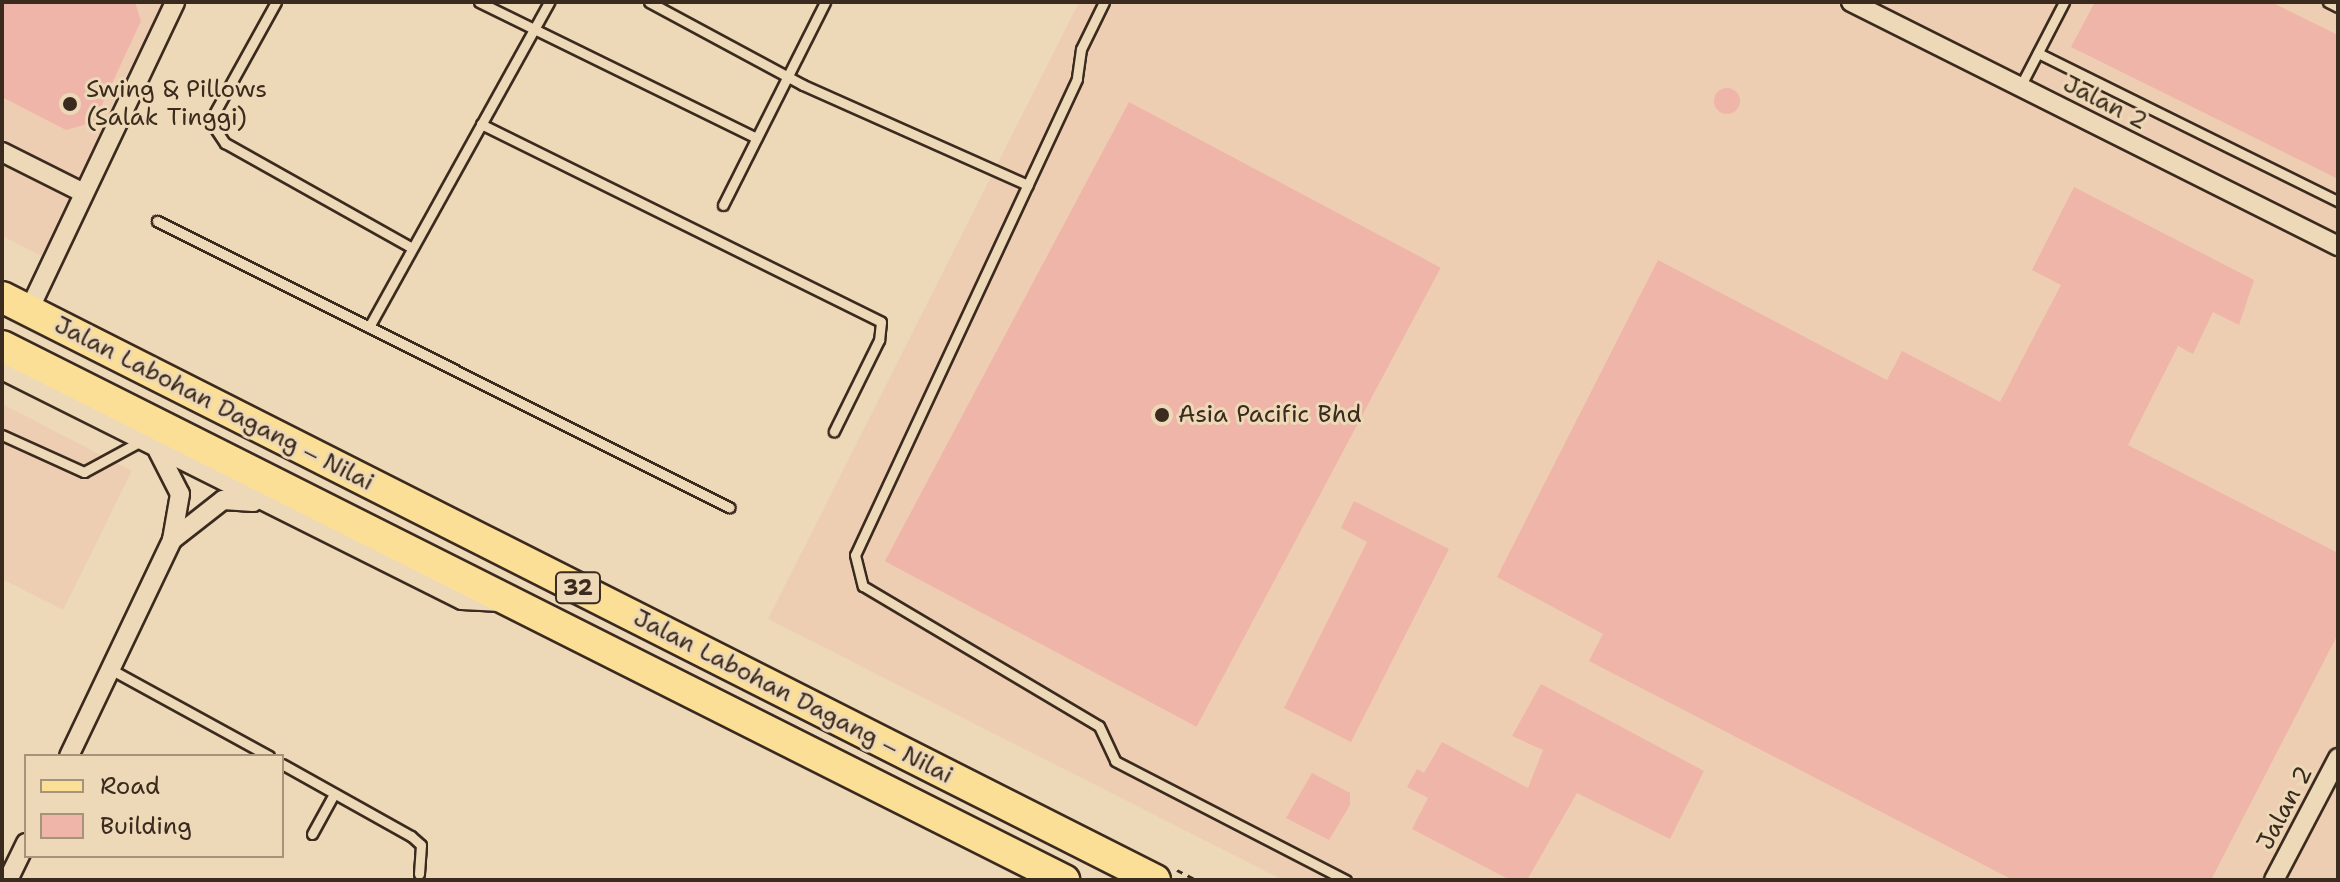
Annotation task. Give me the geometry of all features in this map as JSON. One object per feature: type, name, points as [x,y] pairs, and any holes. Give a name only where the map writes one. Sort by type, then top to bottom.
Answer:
[{"type":"main road","name":"Jalan Labohan Dagang ‒ Nilai","points":[[2,297],[1155,880]]},
{"type":"main road","name":"Jalan Labohan Dagang ‒ Nilai","points":[[2,346],[519,603],[1064,880]]},
{"type":"street","name":"Jalan 2","points":[[1851,2],[2338,246]]},
{"type":"street","points":[[29,310],[80,191],[171,3]]},
{"type":"street","points":[[2,152],[80,191]]},
{"type":"street","points":[[2,370],[259,503],[462,600],[519,603]]},
{"type":"street","points":[[70,754],[172,540],[180,494],[158,451]]},
{"type":"street","points":[[172,540],[203,510],[223,500],[259,503]]},
{"type":"street","name":"Jalan 2","points":[[2274,880],[2338,758]]},
{"type":"street","points":[[8,880],[24,847]]},
{"type":"lane","points":[[276,2],[210,121],[225,143],[412,248]]},
{"type":"lane","points":[[479,2],[756,138]]},
{"type":"lane","points":[[369,327],[549,2]]},
{"type":"lane","points":[[649,2],[786,76],[1028,185]]},
{"type":"lane","points":[[723,205],[825,2]]},
{"type":"lane","points":[[1104,2],[1028,185],[855,555],[863,586],[1099,726],[1115,761],[1346,880]]},
{"type":"lane","points":[[2020,87],[2064,2]]},
{"type":"lane","points":[[2328,2],[2338,7]]},
{"type":"lane","points":[[2038,53],[2338,201]]},
{"type":"lane","points":[[481,124],[881,322],[879,340],[834,431]]},
{"type":"lane","points":[[157,221],[729,507]]},
{"type":"lane","points":[[2,435],[84,472],[141,441]]},
{"type":"lane","points":[[112,670],[265,754]]},
{"type":"lane","points":[[284,765],[411,836],[421,845],[419,874]]},
{"type":"lane","points":[[312,834],[334,794]]},
{"type":"shaded area","points":[[2,2],[188,2],[57,264],[2,236]]},
{"type":"shaded area","points":[[1079,2],[2338,2],[2338,880],[1283,880],[768,619]]},
{"type":"shaded area","points":[[2,404],[132,471],[63,610],[2,579]]},
{"type":"building","points":[[2,2],[135,2],[141,21],[94,122],[66,130],[2,97]]},
{"type":"building","points":[[2095,2],[2271,2],[2338,35],[2338,179],[2071,47]]},
{"type":"building","points":[[1727,88],[1736,92],[1740,101],[1736,110],[1727,114],[1718,110],[1714,101],[1718,92]]},
{"type":"building","name":"Asia Pacific Bhd","points":[[1129,102],[1441,268],[1197,727],[885,561]]},
{"type":"building","points":[[2074,187],[2254,280],[2239,325],[2213,312],[2193,354],[2178,346],[2128,445],[2338,553],[2338,634],[2211,880],[2013,880],[1589,661],[1603,634],[1497,577],[1658,260],[1887,380],[1902,351],[2000,402],[2061,285],[2032,270]]},
{"type":"building","points":[[1354,501],[1449,549],[1351,742],[1284,708],[1367,542],[1341,528]]},
{"type":"building","points":[[1541,684],[1704,771],[1670,839],[1577,793],[1527,880],[1510,880],[1412,829],[1428,798],[1407,787],[1417,769],[1424,773],[1442,742],[1528,788],[1543,750],[1512,736]]},
{"type":"building","points":[[1312,773],[1350,793],[1350,805],[1329,840],[1286,818]]},
{"type":"place","name":"Swing & Pillows (Salak Tinggi)","points":[[70,104]]},
{"type":"place","name":"Asia Pacific Bhd","points":[[1162,415]]}]
